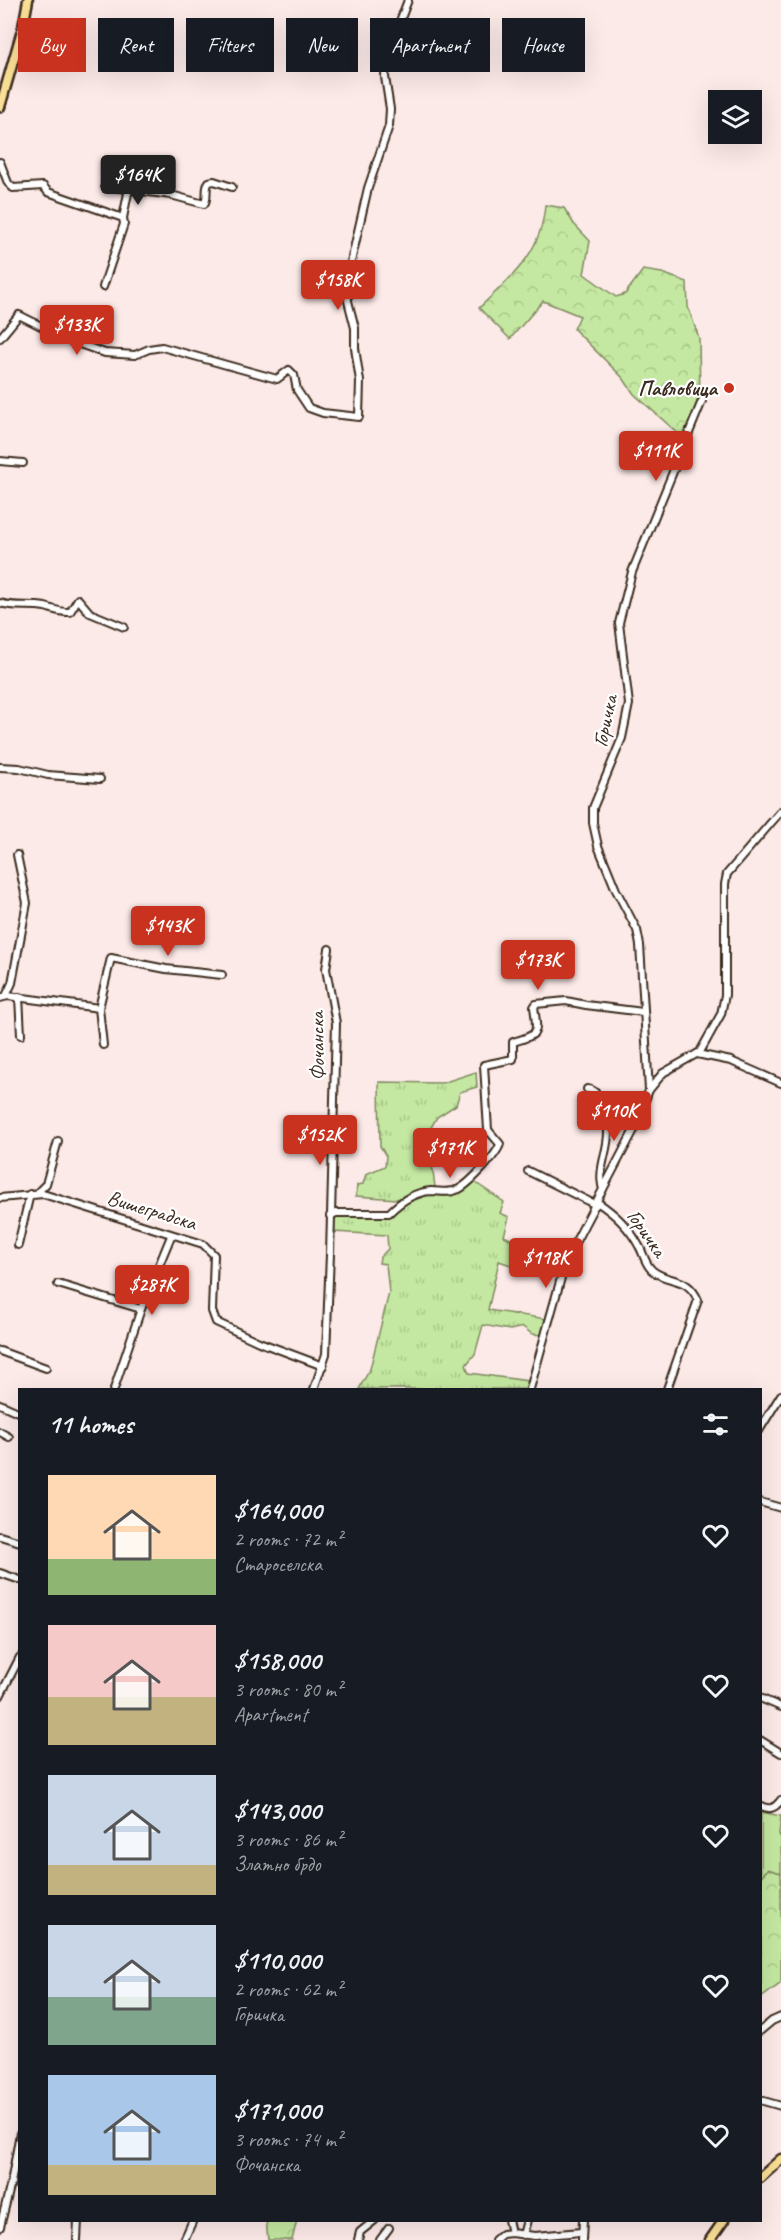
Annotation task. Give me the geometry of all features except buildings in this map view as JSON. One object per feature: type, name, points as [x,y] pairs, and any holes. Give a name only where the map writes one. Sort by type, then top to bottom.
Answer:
[{"type":"main road","points":[[0,107],[23,27],[28,0]]},
{"type":"main road","points":[[762,2176],[781,2159]]},
{"type":"main road","points":[[710,2240],[723,2222]]},
{"type":"street","points":[[0,338],[19,315],[71,341],[105,353],[127,356],[162,347],[277,379],[290,370],[294,375],[297,390],[308,407],[318,412],[359,417],[360,381],[347,279],[368,188],[389,126],[386,58],[408,0]]},
{"type":"street","points":[[0,162],[8,183],[13,188],[43,186],[48,192],[123,218]]},
{"type":"street","points":[[105,186],[171,195],[204,204],[208,182],[214,181],[232,187]]},
{"type":"street","points":[[103,286],[124,224],[123,218],[129,188]]},
{"type":"street","name":"Горичка","points":[[649,1090],[640,945],[637,930],[616,890],[596,839],[593,808],[622,738],[629,704],[619,623],[632,572],[702,401]]},
{"type":"street","points":[[0,461],[23,463]]},
{"type":"street","points":[[0,603],[11,606],[42,606],[65,613],[69,612],[78,599],[90,613],[124,627]]},
{"type":"street","points":[[0,766],[19,768],[48,776],[100,779]]},
{"type":"street","name":"Горичка","points":[[530,1388],[566,1260],[634,1130],[649,1090],[663,1073],[697,1054],[705,1046],[715,1028],[724,1002],[727,874],[781,811]]},
{"type":"street","points":[[3,997],[12,983],[27,903],[17,855]]},
{"type":"street","name":"Фочанска","points":[[315,1388],[323,1366],[327,1341],[336,1023],[326,969],[330,949]]},
{"type":"street","points":[[103,1045],[99,1008],[111,958],[166,969],[222,975]]},
{"type":"street","points":[[3,997],[20,997],[99,1008]]},
{"type":"street","points":[[20,997],[21,1035]]},
{"type":"street","points":[[330,1216],[336,1213],[389,1213],[400,1202],[416,1195],[432,1191],[443,1193],[460,1188],[481,1170],[500,1144],[488,1130],[484,1065],[513,1059],[513,1042],[530,1038],[535,1032],[537,1025],[534,1007],[536,1004],[566,1001],[643,1012]]},
{"type":"street","points":[[697,1054],[731,1061],[781,1083]]},
{"type":"street","name":"Горичка","points":[[587,1089],[597,1095],[608,1124],[608,1139],[601,1172],[603,1189]]},
{"type":"street","points":[[18,1245],[33,1193],[46,1184],[58,1141]]},
{"type":"street","name":"Горичка","points":[[528,1172],[596,1203],[616,1215],[639,1245],[650,1269],[660,1275],[683,1282],[694,1291],[698,1300],[667,1388]]},
{"type":"street","name":"Вишеградска","points":[[0,1198],[33,1193],[80,1205],[171,1236],[198,1242],[212,1251],[214,1257],[212,1311],[216,1322],[259,1342],[323,1366]]},
{"type":"street","points":[[114,1388],[141,1309],[171,1236]]},
{"type":"street","points":[[58,1284],[141,1309]]},
{"type":"street","points":[[0,1350],[46,1368]]},
{"type":"street","points":[[762,1426],[781,1395]]},
{"type":"street","points":[[0,1404],[18,1412]]},
{"type":"street","points":[[0,1432],[9,1437]]},
{"type":"street","points":[[762,1503],[781,1508]]},
{"type":"street","points":[[0,1536],[18,1541]]},
{"type":"street","points":[[0,1573],[18,1579]]},
{"type":"street","points":[[0,1696],[18,1661]]},
{"type":"street","points":[[762,1699],[781,1707]]},
{"type":"street","points":[[762,1741],[781,1753]]},
{"type":"street","points":[[762,1806],[772,1808],[781,1800]]},
{"type":"street","points":[[762,2029],[781,2017]]},
{"type":"street","points":[[762,2101],[781,2106]]},
{"type":"street","points":[[0,2227],[18,2144]]},
{"type":"street","points":[[77,2240],[78,2222]]},
{"type":"street","points":[[184,2240],[192,2222]]},
{"type":"street","points":[[358,2240],[360,2232],[372,2222]]},
{"type":"street","points":[[508,2222],[511,2233]]},
{"type":"street","points":[[523,2235],[526,2222]]},
{"type":"street","points":[[582,2240],[583,2222]]},
{"type":"street","points":[[380,2240],[389,2228]]},
{"type":"street","points":[[495,2240],[511,2233],[535,2236],[581,2232]]},
{"type":"green space","points":[[545,205],[564,208],[574,224],[590,241],[584,274],[616,297],[625,294],[643,270],[662,273],[687,282],[688,307],[699,338],[700,402],[681,436],[634,394],[623,378],[574,329],[580,316],[543,301],[510,339],[479,308],[513,275],[531,251],[538,238]]},
{"type":"green space","points":[[476,1072],[477,1087],[460,1092],[456,1105],[437,1117],[430,1129],[434,1143],[432,1165],[435,1187],[424,1188],[397,1199],[356,1196],[357,1185],[363,1184],[366,1174],[385,1166],[386,1156],[380,1146],[379,1082],[442,1083]]},
{"type":"green space","points":[[473,1181],[504,1202],[500,1213],[509,1217],[504,1236],[544,1255],[537,1274],[499,1261],[488,1310],[547,1319],[541,1335],[532,1334],[523,1327],[510,1330],[483,1325],[475,1354],[466,1365],[469,1373],[528,1381],[527,1388],[360,1388],[370,1369],[389,1293],[386,1264],[379,1263],[380,1257],[388,1249],[387,1235],[333,1232],[333,1218],[337,1216],[384,1217],[401,1205],[431,1194],[444,1196],[463,1191]]},
{"type":"green space","points":[[762,1812],[781,1816],[779,1834],[781,1873],[768,1869],[762,1875]]},
{"type":"green space","points":[[768,1869],[781,1873],[781,1983],[762,1997],[762,1875]]},
{"type":"green space","points":[[266,2222],[296,2222],[292,2240],[268,2240]]},
{"type":"place","name":"Павловица","points":[[729,388]]}]
